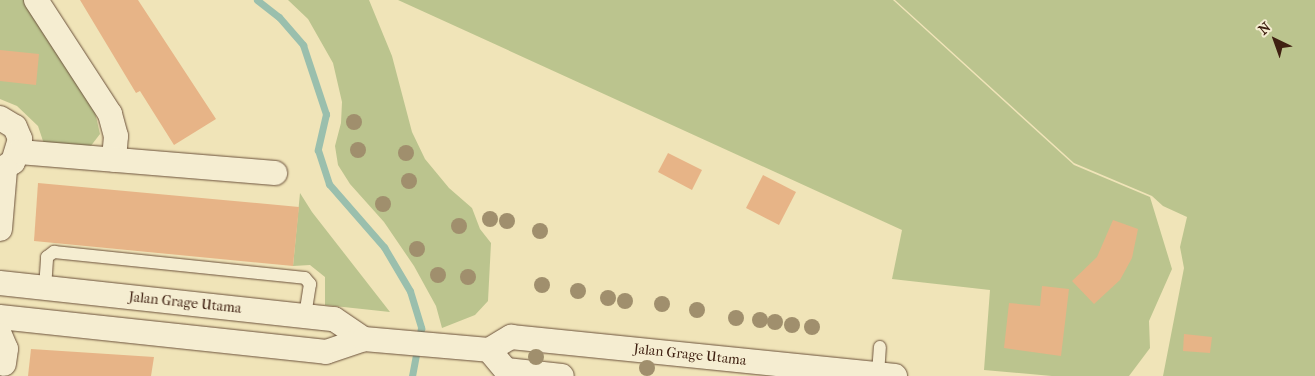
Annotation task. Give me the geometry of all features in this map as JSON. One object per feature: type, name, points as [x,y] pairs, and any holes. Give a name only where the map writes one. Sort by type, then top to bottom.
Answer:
[{"type":"street","points":[[36,0],[110,114],[116,136],[114,160]]},
{"type":"street","points":[[0,118],[15,127],[20,139],[8,164],[0,229]]},
{"type":"street","points":[[8,164],[114,160],[275,173]]},
{"type":"street","name":"Jalan Grage Utama","points":[[0,283],[334,320],[364,339]]},
{"type":"street","name":"Jalan Grage Utama","points":[[0,317],[326,352],[364,339],[489,350],[511,336],[811,372],[886,375]]},
{"type":"street","points":[[0,335],[6,350],[3,371]]},
{"type":"street","points":[[489,350],[506,370],[562,376]]},
{"type":"lane","points":[[45,288],[47,257],[54,252],[305,278],[310,284],[305,316]]},
{"type":"lane","points":[[880,347],[886,375]]},
{"type":"green space","points":[[0,0],[25,0],[95,112],[100,134],[90,147],[44,144],[38,126],[17,106],[0,99]]},
{"type":"green space","points":[[288,0],[369,0],[392,56],[412,132],[425,159],[449,188],[472,208],[480,229],[491,243],[488,301],[475,315],[442,328],[436,306],[414,266],[384,222],[350,184],[338,165],[335,146],[341,123],[342,102],[333,63],[308,19]]},
{"type":"green space","points":[[398,0],[893,0],[1074,165],[1150,197],[1172,269],[1149,321],[1150,348],[1129,376],[1052,376],[984,370],[990,290],[892,279],[902,230]]},
{"type":"green space","points":[[895,0],[1315,0],[1315,376],[1163,376],[1184,268],[1180,247],[1187,217],[1163,206],[1152,196],[1074,163]]},
{"type":"green space","points":[[300,193],[312,212],[390,312],[325,305],[325,277],[310,265],[293,266]]},
{"type":"building","points":[[80,0],[138,0],[216,119],[174,145],[140,91],[136,93]]},
{"type":"building","points":[[0,50],[39,54],[36,85],[0,81]]},
{"type":"building","points":[[668,153],[702,170],[692,190],[658,172]]},
{"type":"building","points":[[763,175],[796,192],[779,225],[746,208]]},
{"type":"building","points":[[38,183],[299,207],[293,266],[34,241]]},
{"type":"building","points":[[1113,220],[1138,229],[1132,258],[1120,280],[1094,304],[1072,281],[1097,257]]},
{"type":"building","points":[[1042,286],[1069,289],[1061,356],[1004,348],[1009,303],[1040,306]]},
{"type":"building","points":[[1184,334],[1212,337],[1210,353],[1183,351]]},
{"type":"building","points":[[31,349],[154,357],[151,376],[28,376]]},
{"type":"waterway","points":[[257,0],[279,17],[303,45],[326,114],[318,150],[329,184],[384,247],[410,291],[421,328],[412,376]]}]
